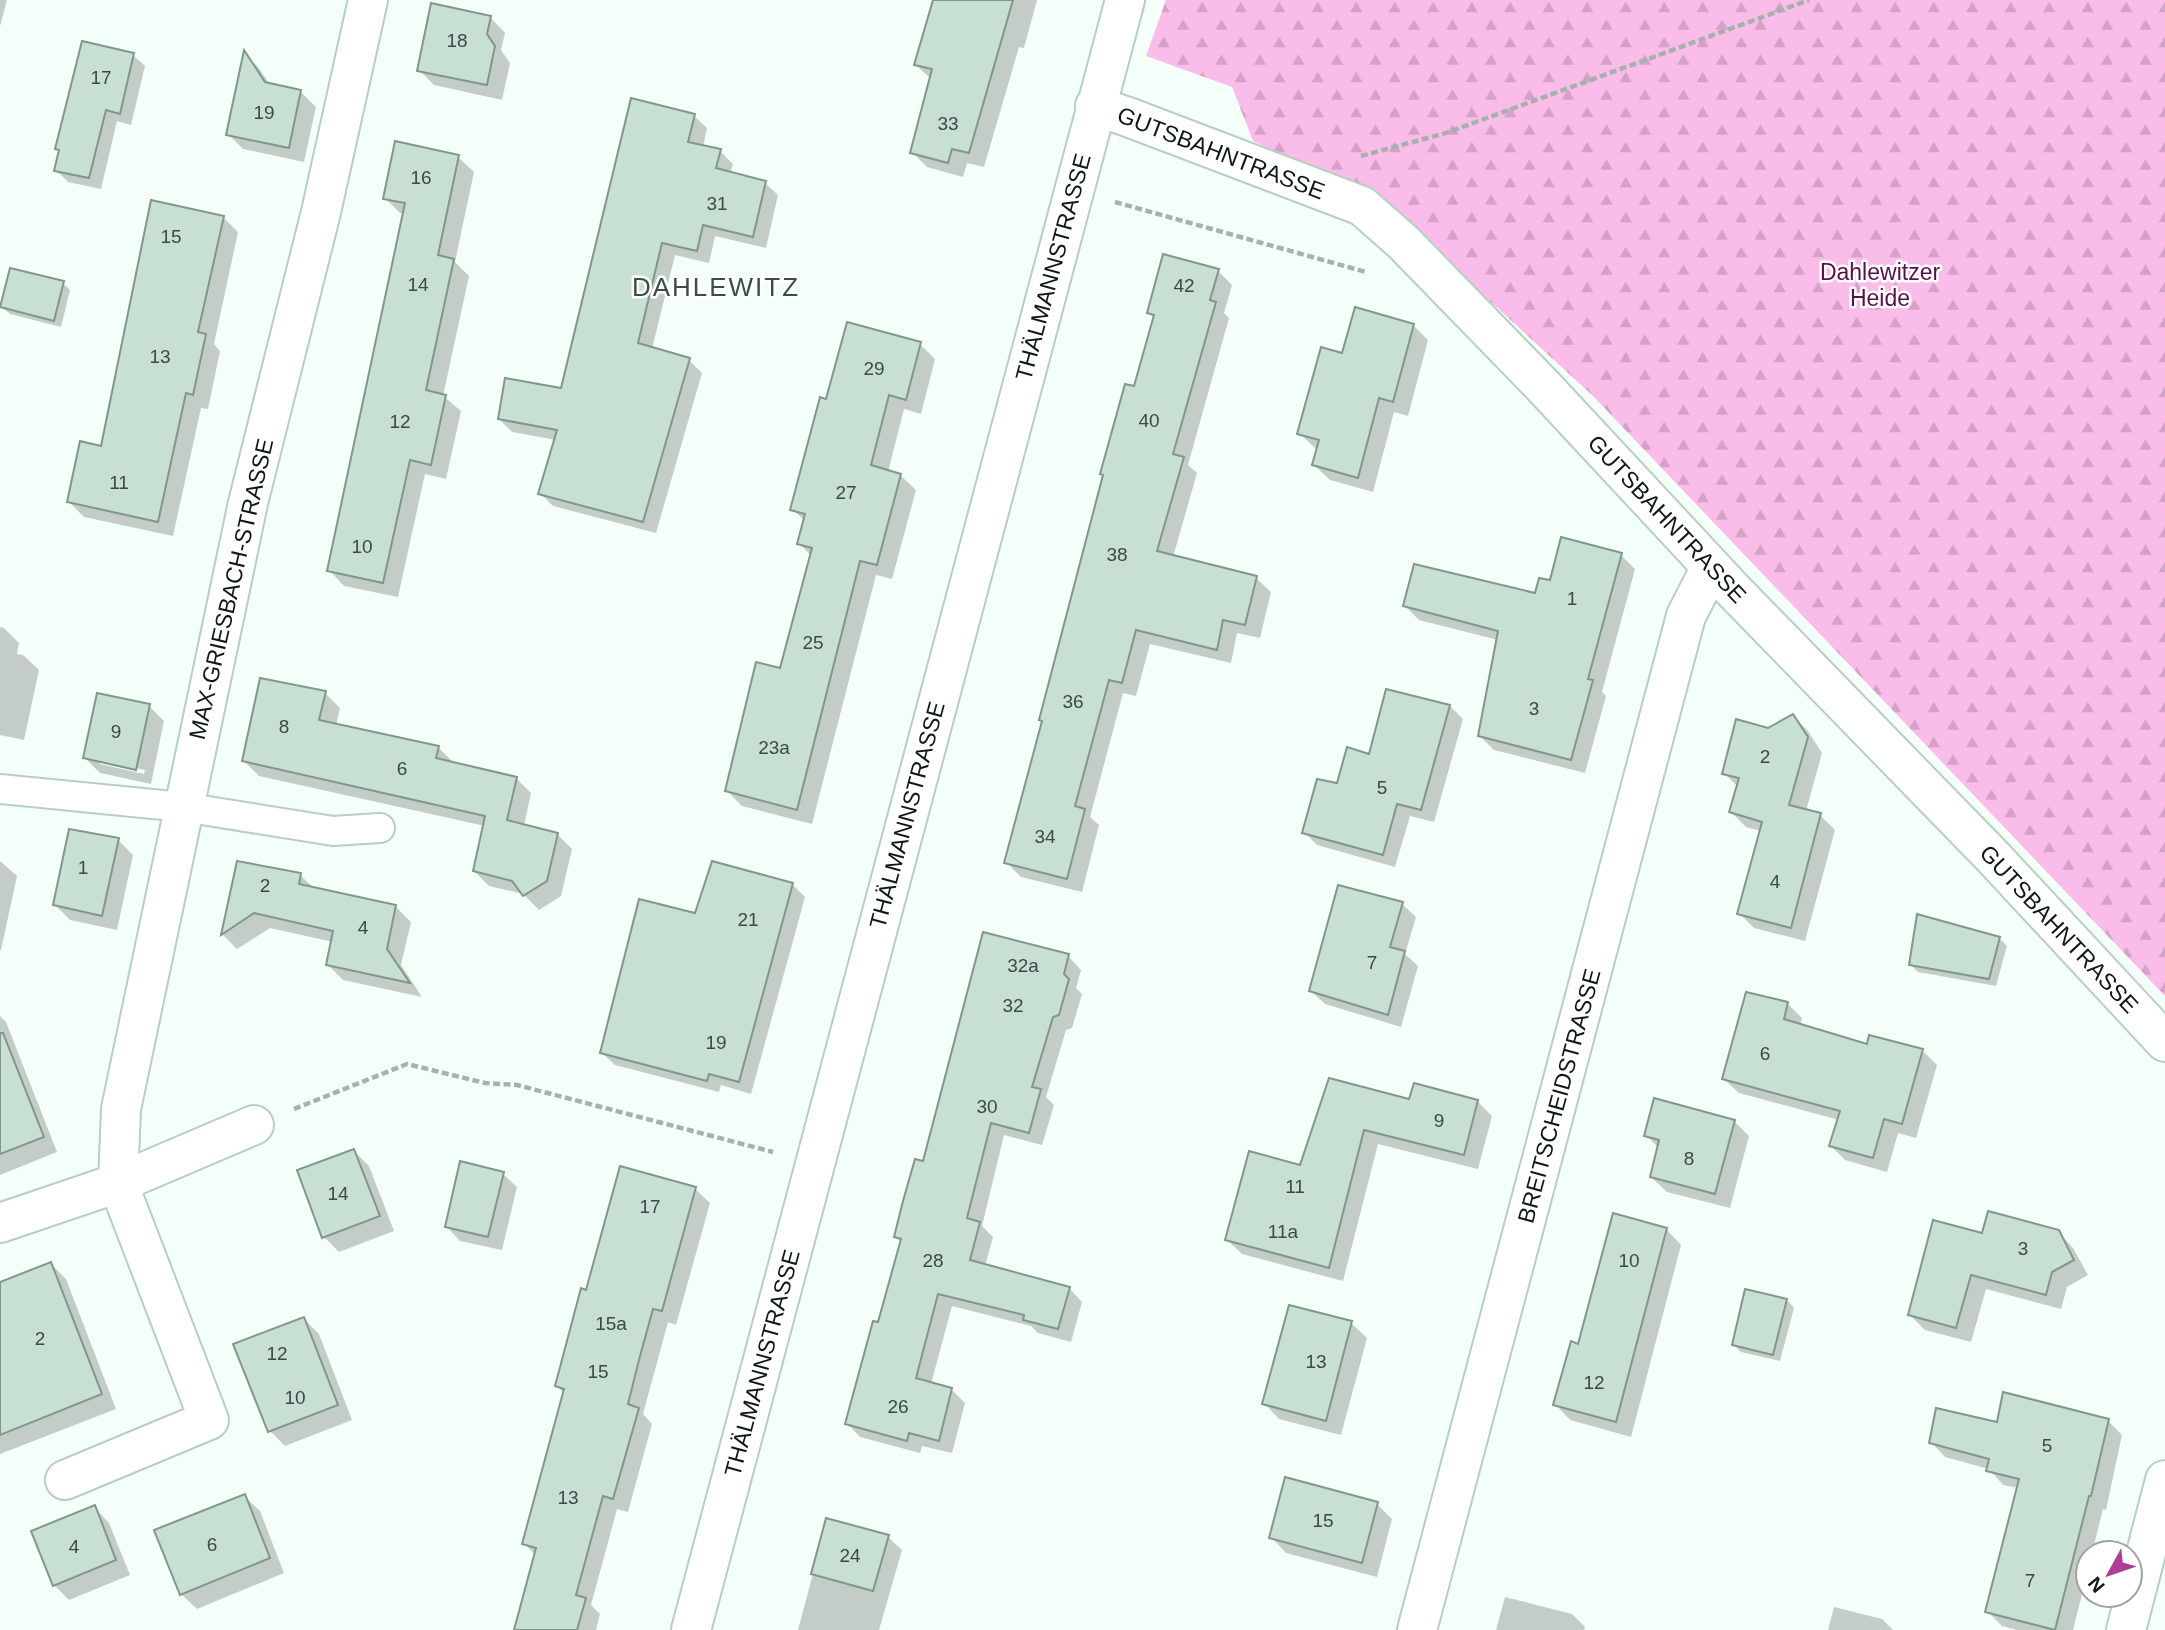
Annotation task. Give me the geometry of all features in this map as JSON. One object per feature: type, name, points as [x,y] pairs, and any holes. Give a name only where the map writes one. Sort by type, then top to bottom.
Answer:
[{"type":"street","name":"MAX-GRIESBACH-STRASSE","points":[[118,1183],[121,1109],[183,807],[248,503],[321,212],[368,0]]},
{"type":"street","name":"THÄLMANNSTRASSE","points":[[691,1630],[1125,0]]},
{"type":"street","name":"GUTSBAHNTRASSE","points":[[1095,106],[1362,206],[1403,242],[1544,387],[1711,566],[1994,858],[2165,1042]]},
{"type":"street","name":"BREITSCHEIDSTRASSE","points":[[1417,1630],[1686,616],[1711,566]]},
{"type":"street","points":[[0,1223],[118,1183],[254,1125]]},
{"type":"street","points":[[65,1480],[209,1420],[118,1183]]},
{"type":"street","points":[[2126,1630],[2165,1480]]},
{"type":"lane","points":[[0,789],[183,807],[333,831],[380,828]]},
{"type":"path","points":[[1353,159],[1446,133],[1809,0]]},
{"type":"path","points":[[1104,199],[1373,274]]},
{"type":"path","points":[[254,1125],[407,1064],[485,1083],[517,1085],[815,1162]]},
{"type":"green space","name":"Dahlewitzer Heide","points":[[1166,0],[2165,0],[2165,996],[1592,395],[1380,200],[1253,141],[1232,87],[1146,56]]},
{"type":"building","points":[[933,0],[1013,0],[969,153],[952,149],[948,163],[910,153],[932,69],[914,65]]},
{"type":"building","points":[[431,3],[491,16],[487,34],[495,46],[487,85],[417,71]]},
{"type":"building","points":[[82,41],[134,53],[120,114],[106,110],[89,178],[54,171],[59,150],[55,149]]},
{"type":"building","points":[[244,50],[265,82],[301,90],[289,148],[226,135]]},
{"type":"building","points":[[631,98],[695,114],[688,142],[721,149],[716,168],[766,181],[753,237],[703,225],[697,251],[662,243],[638,343],[690,358],[643,522],[538,494],[557,430],[498,419],[505,378],[561,388]]},
{"type":"building","points":[[395,141],[459,155],[438,255],[454,259],[426,390],[446,395],[431,465],[410,460],[383,583],[327,571],[405,203],[383,199]]},
{"type":"building","points":[[151,200],[224,216],[198,332],[206,334],[193,395],[186,393],[158,522],[67,502],[80,441],[101,446]]},
{"type":"building","points":[[1163,254],[1219,269],[1210,300],[1216,302],[1173,454],[1184,457],[1157,551],[1257,576],[1245,625],[1223,620],[1217,650],[1136,630],[1122,683],[1109,680],[1075,806],[1085,809],[1067,879],[1004,863],[1103,475],[1100,474],[1125,384],[1134,386],[1154,315],[1147,313]]},
{"type":"building","points":[[10,268],[64,281],[54,321],[0,307]]},
{"type":"building","points":[[1355,307],[1414,324],[1393,402],[1379,398],[1358,478],[1312,465],[1319,440],[1297,434],[1321,347],[1342,353]]},
{"type":"building","points":[[847,322],[921,342],[906,400],[889,395],[871,465],[901,474],[877,565],[860,561],[797,810],[725,791],[756,662],[780,668],[812,548],[797,544],[805,514],[790,510],[820,397],[826,399]]},
{"type":"building","points":[[1561,537],[1622,553],[1588,679],[1593,680],[1571,760],[1478,736],[1498,631],[1403,606],[1414,564],[1535,593],[1539,578],[1550,580]]},
{"type":"building","points":[[260,678],[326,691],[319,720],[439,746],[436,758],[517,777],[507,820],[558,833],[547,881],[523,896],[512,881],[473,871],[485,816],[242,761]]},
{"type":"building","points":[[1386,689],[1450,705],[1421,810],[1397,804],[1383,855],[1302,833],[1317,779],[1337,783],[1347,747],[1369,754]]},
{"type":"building","points":[[97,693],[150,704],[136,770],[83,758]]},
{"type":"building","points":[[1793,714],[1808,737],[1789,805],[1821,813],[1791,928],[1737,914],[1762,822],[1729,812],[1739,778],[1722,774],[1736,719],[1768,728]]},
{"type":"building","points":[[69,829],[119,838],[102,916],[53,905]]},
{"type":"building","points":[[237,861],[301,873],[299,884],[396,905],[387,949],[410,983],[326,965],[333,931],[254,913],[221,935]]},
{"type":"building","points":[[712,861],[793,883],[739,1082],[709,1074],[707,1081],[600,1053],[639,899],[695,913]]},
{"type":"building","points":[[1338,885],[1403,902],[1390,947],[1405,951],[1388,1015],[1309,991]]},
{"type":"building","points":[[1917,914],[2000,937],[1989,979],[1909,965]]},
{"type":"building","points":[[983,932],[1069,954],[1064,974],[1069,979],[1059,1015],[1053,1017],[1032,1087],[1041,1089],[1029,1133],[991,1123],[967,1218],[980,1222],[970,1260],[1070,1287],[1058,1329],[1023,1320],[1024,1315],[938,1294],[916,1378],[952,1388],[939,1441],[909,1433],[907,1441],[845,1424],[873,1321],[878,1322],[901,1239],[894,1237],[903,1201],[915,1159],[923,1161]]},
{"type":"building","points":[[1746,992],[1788,1002],[1784,1019],[1867,1044],[1869,1035],[1923,1049],[1902,1124],[1884,1119],[1873,1158],[1829,1146],[1840,1111],[1722,1079]]},
{"type":"building","points":[[0,1033],[3,1033],[44,1137],[0,1154]]},
{"type":"building","points":[[1329,1078],[1409,1099],[1414,1083],[1478,1100],[1464,1155],[1364,1130],[1329,1268],[1225,1240],[1249,1151],[1300,1165]]},
{"type":"building","points":[[1654,1098],[1735,1120],[1715,1194],[1650,1177],[1659,1140],[1644,1136]]},
{"type":"building","points":[[354,1149],[380,1216],[322,1238],[297,1170]]},
{"type":"building","points":[[460,1161],[504,1172],[488,1237],[445,1227]]},
{"type":"building","points":[[620,1166],[696,1187],[662,1311],[653,1309],[640,1356],[628,1404],[639,1408],[613,1499],[603,1496],[576,1595],[586,1598],[577,1630],[514,1630],[536,1548],[522,1544],[564,1389],[555,1386],[581,1288],[586,1290]]},
{"type":"building","points":[[1988,1211],[2059,1230],[2074,1260],[2052,1272],[2046,1295],[1971,1275],[1956,1328],[1908,1315],[1933,1220],[1982,1233]]},
{"type":"building","points":[[1613,1213],[1667,1228],[1616,1422],[1553,1405],[1571,1341],[1578,1344]]},
{"type":"building","points":[[51,1262],[102,1394],[0,1435],[0,1282]]},
{"type":"building","points":[[1745,1289],[1787,1299],[1773,1355],[1732,1345]]},
{"type":"building","points":[[1289,1305],[1352,1321],[1326,1421],[1262,1404]]},
{"type":"building","points":[[304,1317],[338,1405],[268,1432],[233,1344]]},
{"type":"building","points":[[2003,1392],[2109,1419],[2091,1496],[2078,1539],[2074,1539],[2074,1555],[2055,1630],[1985,1612],[2019,1479],[1986,1471],[1989,1459],[1929,1443],[1936,1408],[1997,1422]]},
{"type":"building","points":[[1285,1477],[1378,1502],[1362,1563],[1269,1538]]},
{"type":"building","points":[[245,1494],[270,1558],[180,1595],[154,1530]]},
{"type":"building","points":[[95,1505],[116,1560],[53,1586],[31,1531]]},
{"type":"building","points":[[826,1518],[889,1535],[873,1591],[811,1574]]},
{"type":"district","name":"DAHLEWITZ","points":[[716,287]]}]
